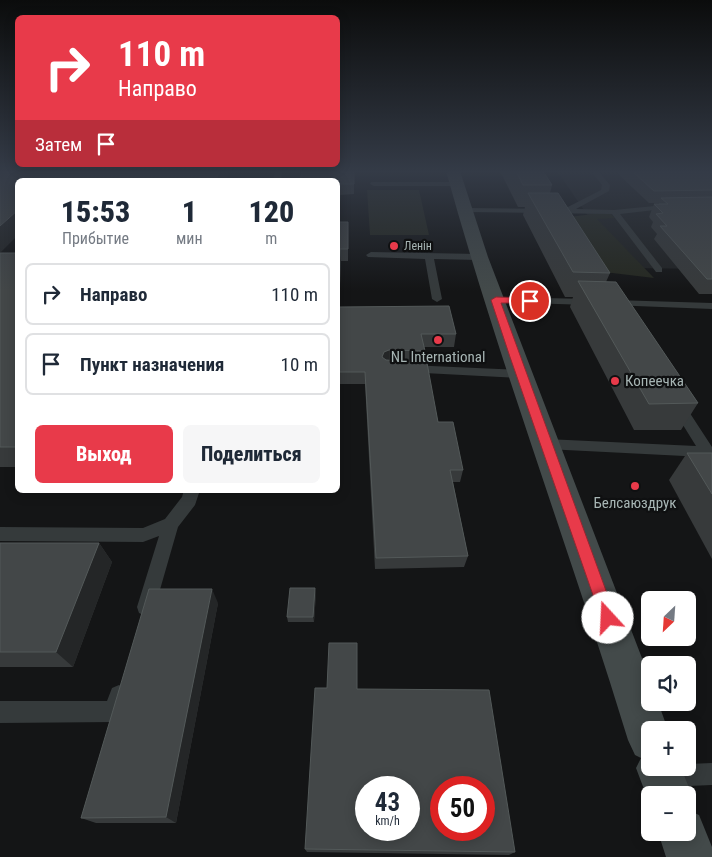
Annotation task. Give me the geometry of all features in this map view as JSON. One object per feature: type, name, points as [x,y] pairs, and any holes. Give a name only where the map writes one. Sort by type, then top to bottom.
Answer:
[{"type":"main road","points":[[466,211],[480,257],[643,721]]},
{"type":"main road","points":[[685,841],[691,857]]},
{"type":"lane","points":[[565,225],[558,211],[622,211]]},
{"type":"lane","points":[[614,212],[659,270]]},
{"type":"lane","points":[[371,255],[480,257]]},
{"type":"lane","points":[[430,255],[437,299]]},
{"type":"lane","points":[[496,300],[712,306]]},
{"type":"lane","points":[[398,369],[521,374]]},
{"type":"lane","points":[[671,394],[710,453]]},
{"type":"lane","points":[[546,444],[710,453]]},
{"type":"lane","points":[[140,627],[171,524],[189,500],[191,493]]},
{"type":"lane","points":[[0,534],[143,535],[171,524]]},
{"type":"lane","points":[[0,712],[114,711],[126,674]]},
{"type":"lane","points":[[696,773],[712,774]]},
{"type":"shaded area","points":[[368,211],[424,211],[429,235],[370,235]]},
{"type":"shaded area","points":[[585,211],[712,211],[712,269],[624,268]]},
{"type":"shaded area","points":[[611,214],[615,218],[597,219],[654,278],[604,272],[569,217]]},
{"type":"building","points":[[0,211],[15,211],[15,213],[0,226]]},
{"type":"building","points":[[538,211],[570,211],[610,273],[573,272]]},
{"type":"building","points":[[661,211],[712,211],[712,279],[707,279],[660,226],[667,226],[656,214],[663,213]]},
{"type":"building","points":[[340,222],[348,222],[348,249],[340,249]]},
{"type":"building","points":[[0,253],[15,253],[15,447],[0,447]]},
{"type":"building","points":[[578,281],[616,282],[698,403],[649,404]]},
{"type":"building","points":[[449,306],[456,334],[421,334],[425,351],[389,350],[384,352],[382,357],[386,360],[427,363],[438,422],[453,422],[463,470],[450,470],[468,556],[376,558],[365,372],[340,372],[340,307]]},
{"type":"building","points":[[687,453],[712,453],[712,494]]},
{"type":"building","points":[[0,543],[99,543],[56,652],[0,652]]},
{"type":"building","points":[[290,588],[315,588],[313,617],[287,617]]},
{"type":"building","points":[[149,589],[212,589],[166,817],[81,818]]},
{"type":"building","points":[[329,643],[357,643],[357,689],[489,690],[515,852],[305,849],[315,688],[327,688]]},
{"type":"place","name":"Ленін","points":[[394,246]]},
{"type":"place","name":"NL International","points":[[438,340]]},
{"type":"place","name":"Копеечка","points":[[615,381]]},
{"type":"place","name":"Белсаюздрук","points":[[635,486]]},
{"type":"route","points":[[530,301],[496,300],[514,357],[608,618]]}]
